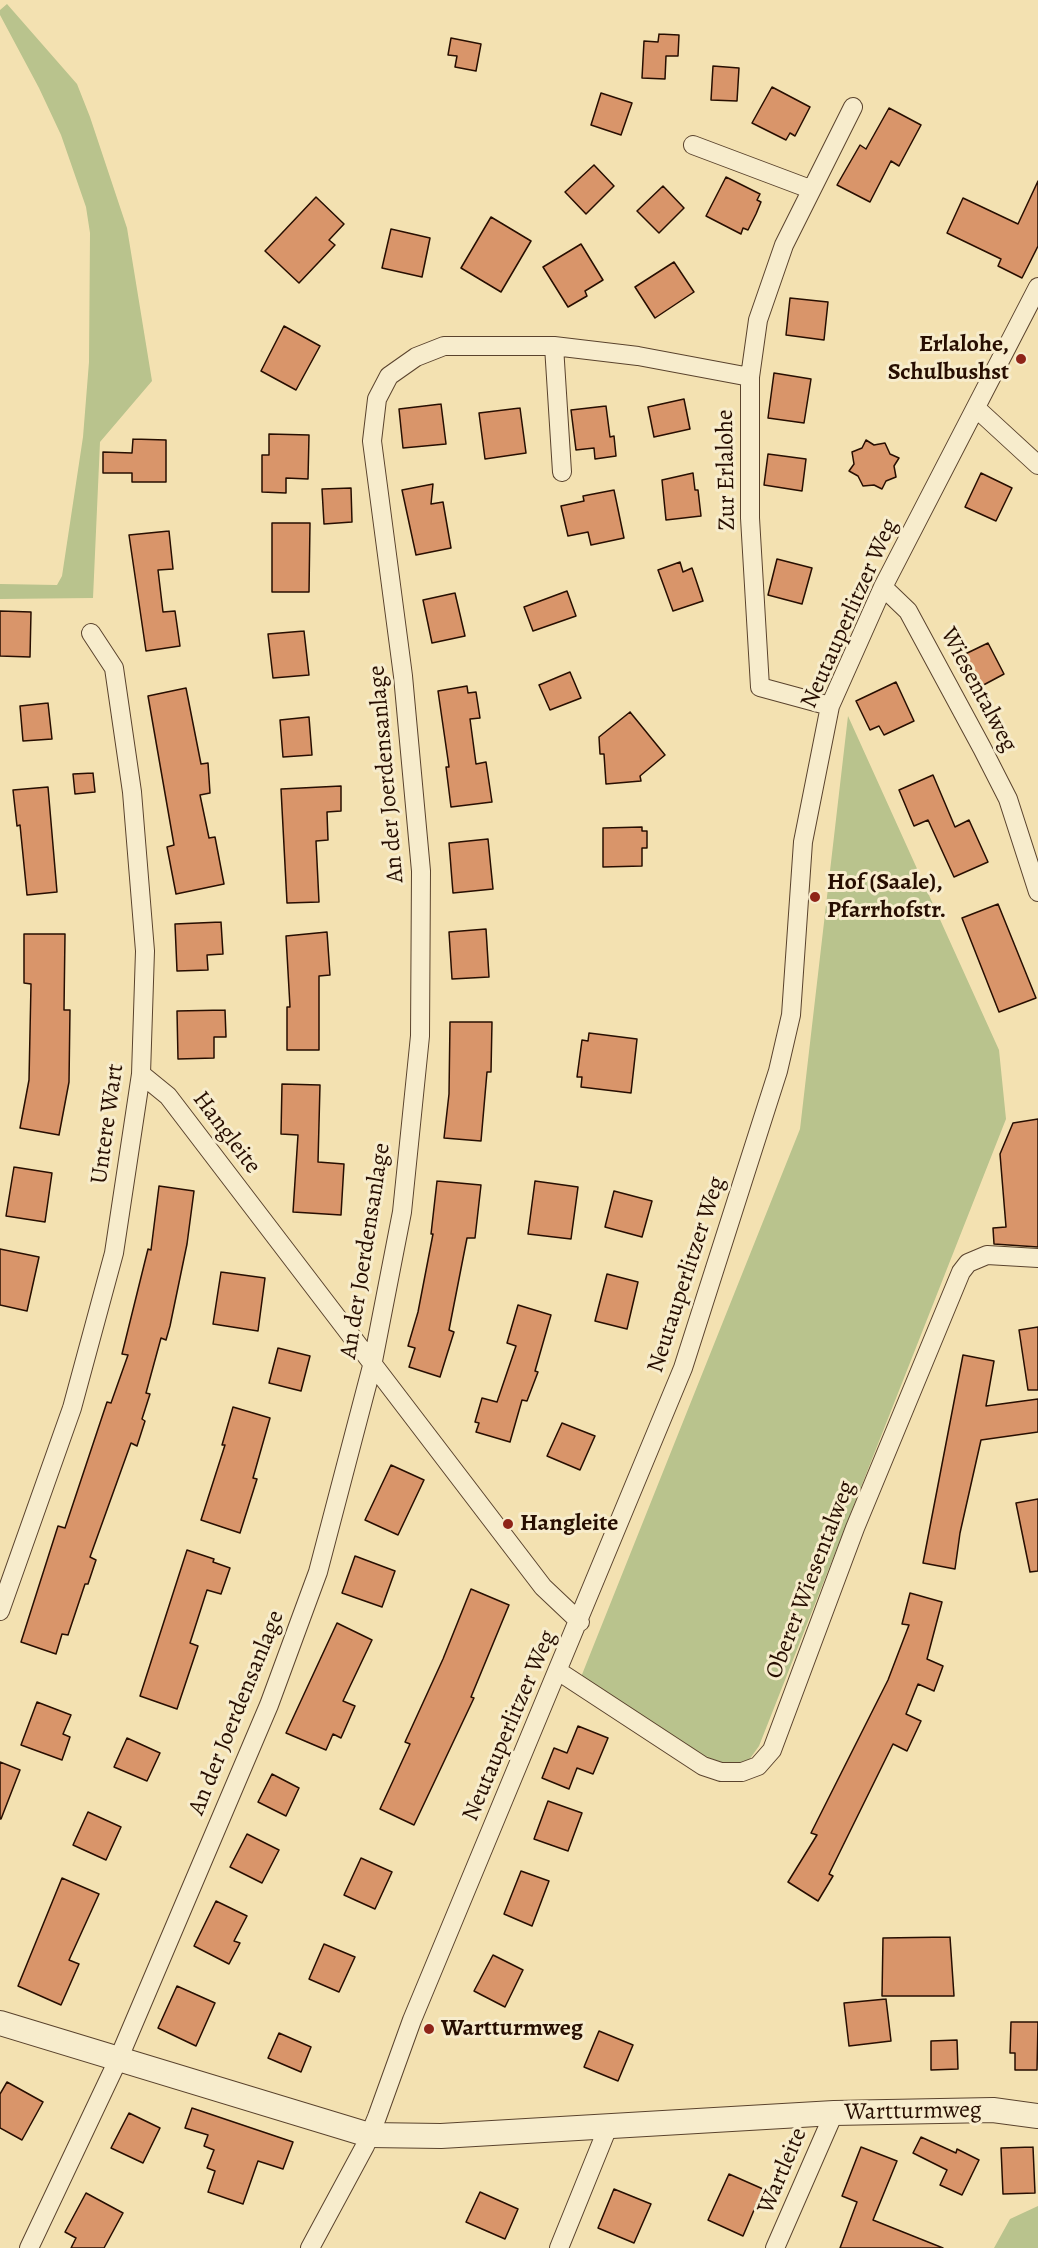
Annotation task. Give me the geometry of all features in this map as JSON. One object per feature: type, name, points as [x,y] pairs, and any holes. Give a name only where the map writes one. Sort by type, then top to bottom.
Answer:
[{"type":"street","name":"Zur Erlalohe","points":[[830,706],[760,687],[750,518],[750,377],[758,321],[784,246],[810,189],[853,107]]},
{"type":"street","points":[[693,145],[810,189]]},
{"type":"street","name":"Neutauperlitzer Weg","points":[[310,2248],[369,2135],[412,2020],[683,1368],[778,1071],[792,1015],[803,842],[830,706],[884,587],[1034,293]]},
{"type":"street","name":"An der Joerdensanlage","points":[[29,2248],[118,2060],[269,1705],[318,1572],[372,1366],[402,1212],[420,1036],[421,882],[403,676],[372,441],[377,399],[389,376],[416,357],[444,346],[554,346],[639,356],[750,377]]},
{"type":"street","points":[[554,346],[562,472]]},
{"type":"street","points":[[976,408],[1038,465]]},
{"type":"street","name":"Wiesentalweg","points":[[884,587],[908,611],[982,747],[1008,799],[1038,892]]},
{"type":"street","name":"Untere Wart","points":[[0,1611],[72,1408],[114,1253],[141,1074],[145,951],[132,792],[114,668],[91,633]]},
{"type":"street","name":"Hangleite","points":[[141,1074],[168,1096],[543,1587],[579,1622]]},
{"type":"street","name":"Oberer Wiesentalweg","points":[[558,1671],[703,1766],[721,1772],[742,1772],[758,1766],[772,1750],[855,1528],[961,1272],[968,1263],[987,1255],[1038,1258]]},
{"type":"street","name":"Wartturmweg","points":[[0,2023],[369,2135],[441,2136],[834,2113],[993,2110],[1038,2116]]},
{"type":"street","name":"Wartleite","points":[[776,2248],[834,2113]]},
{"type":"street","points":[[559,2248],[608,2127]]},
{"type":"green space","points":[[7,4],[77,84],[90,117],[127,228],[152,381],[100,442],[93,598],[0,599],[0,584],[57,585],[62,576],[83,437],[89,362],[90,233],[86,207],[61,135],[0,15],[0,10]]},
{"type":"green space","points":[[848,716],[999,1050],[1006,1119],[759,1746],[749,1760],[736,1767],[719,1769],[581,1677],[800,1129]]},
{"type":"green space","points":[[1038,2206],[1038,2248],[994,2248],[1010,2219]]},
{"type":"building","points":[[659,34],[679,35],[678,56],[666,56],[665,79],[642,78],[644,41],[658,42]]},
{"type":"building","points":[[451,38],[481,44],[476,71],[455,67],[457,56],[448,55]]},
{"type":"building","points":[[713,66],[739,68],[737,101],[711,100]]},
{"type":"building","points":[[772,87],[810,107],[795,136],[790,133],[786,140],[752,123]]},
{"type":"building","points":[[601,93],[632,103],[621,135],[591,125]]},
{"type":"building","points":[[889,108],[921,125],[899,166],[891,161],[870,202],[837,185],[860,145],[866,149]]},
{"type":"building","points":[[594,165],[614,186],[586,214],[565,192]]},
{"type":"building","points":[[726,177],[760,194],[757,200],[761,202],[756,214],[748,230],[743,228],[741,234],[706,216]]},
{"type":"building","points":[[1038,181],[1038,246],[1022,278],[998,266],[1001,259],[947,233],[963,198],[1018,224]]},
{"type":"building","points":[[663,186],[684,208],[659,233],[637,211]]},
{"type":"building","points":[[316,197],[344,224],[329,240],[335,245],[299,283],[265,251]]},
{"type":"building","points":[[491,217],[531,241],[501,292],[461,268]]},
{"type":"building","points":[[391,229],[430,238],[422,277],[382,268]]},
{"type":"building","points":[[581,244],[603,280],[585,291],[587,296],[568,307],[543,267]]},
{"type":"building","points":[[674,262],[694,292],[655,318],[635,287]]},
{"type":"building","points":[[790,298],[828,302],[824,340],[786,335]]},
{"type":"building","points":[[284,326],[320,346],[296,390],[261,371]]},
{"type":"building","points":[[774,373],[811,379],[804,423],[768,418]]},
{"type":"building","points":[[684,399],[690,429],[654,437],[648,407]]},
{"type":"building","points":[[441,404],[446,444],[403,448],[399,409]]},
{"type":"building","points":[[606,406],[610,437],[614,436],[616,456],[595,459],[594,448],[576,450],[571,410]]},
{"type":"building","points":[[520,408],[526,453],[485,459],[479,413]]},
{"type":"building","points":[[269,434],[309,435],[308,479],[286,478],[286,493],[262,492],[262,455],[269,455]]},
{"type":"building","points":[[133,439],[166,440],[166,482],[132,482],[132,473],[103,473],[103,452],[132,453]]},
{"type":"building","points":[[866,440],[874,445],[885,443],[890,454],[899,458],[894,466],[896,477],[886,481],[882,489],[874,485],[863,486],[858,476],[849,471],[854,464],[852,452],[862,448]]},
{"type":"building","points":[[768,454],[806,459],[802,491],[764,485]]},
{"type":"building","points":[[693,473],[695,490],[698,490],[701,516],[666,520],[662,480]]},
{"type":"building","points":[[981,473],[1012,488],[996,521],[965,507]]},
{"type":"building","points":[[433,484],[431,504],[443,502],[451,548],[416,555],[402,490]]},
{"type":"building","points":[[351,488],[352,522],[324,524],[322,489]]},
{"type":"building","points":[[614,490],[624,538],[591,545],[588,532],[568,536],[561,506],[584,501],[583,496]]},
{"type":"building","points":[[272,523],[310,523],[309,592],[272,592]]},
{"type":"building","points":[[169,531],[173,569],[158,570],[163,612],[175,611],[180,646],[146,651],[129,535]]},
{"type":"building","points":[[777,559],[812,568],[802,604],[768,595]]},
{"type":"building","points":[[680,562],[683,572],[692,568],[703,601],[673,611],[658,570]]},
{"type":"building","points":[[567,591],[576,616],[533,631],[524,607]]},
{"type":"building","points":[[455,593],[465,636],[432,643],[423,600]]},
{"type":"building","points":[[0,611],[31,612],[30,657],[0,656]]},
{"type":"building","points":[[304,631],[309,675],[273,678],[268,634]]},
{"type":"building","points":[[988,643],[1004,674],[976,689],[959,657]]},
{"type":"building","points":[[570,672],[581,698],[550,710],[539,685]]},
{"type":"building","points":[[896,682],[914,721],[884,735],[879,726],[870,730],[856,701]]},
{"type":"building","points":[[467,686],[468,693],[476,692],[480,718],[470,719],[476,764],[486,762],[492,802],[451,807],[446,767],[449,767],[438,691]]},
{"type":"building","points":[[186,688],[201,764],[208,763],[210,793],[200,795],[209,838],[215,837],[224,884],[176,894],[167,847],[174,845],[148,696]]},
{"type":"building","points":[[48,703],[52,739],[23,741],[20,706]]},
{"type":"building","points":[[630,712],[665,755],[640,776],[641,781],[606,784],[604,754],[600,754],[599,737]]},
{"type":"building","points":[[309,717],[312,755],[283,757],[280,720]]},
{"type":"building","points":[[93,773],[95,792],[75,794],[73,774]]},
{"type":"building","points":[[933,775],[955,827],[969,820],[988,862],[954,877],[928,820],[914,826],[899,790]]},
{"type":"building","points":[[341,786],[341,811],[327,812],[328,840],[316,841],[319,902],[287,903],[281,789]]},
{"type":"building","points":[[48,787],[57,892],[27,895],[20,825],[17,826],[13,790]]},
{"type":"building","points":[[642,827],[642,831],[647,831],[647,848],[642,848],[642,866],[603,867],[603,828]]},
{"type":"building","points":[[488,839],[493,889],[453,893],[449,843]]},
{"type":"building","points":[[998,904],[1036,998],[999,1012],[962,918]]},
{"type":"building","points":[[221,922],[223,954],[207,955],[208,970],[177,971],[175,924]]},
{"type":"building","points":[[486,929],[489,977],[452,979],[449,932]]},
{"type":"building","points":[[327,932],[330,975],[319,976],[319,1050],[287,1050],[287,1007],[290,1007],[286,936]]},
{"type":"building","points":[[24,934],[65,934],[64,1010],[70,1010],[69,1082],[59,1135],[20,1128],[29,1080],[31,984],[24,983]]},
{"type":"building","points":[[225,1010],[226,1037],[214,1037],[214,1058],[178,1059],[177,1011]]},
{"type":"building","points":[[450,1022],[492,1022],[491,1072],[487,1072],[481,1141],[444,1138],[449,1094]]},
{"type":"building","points":[[589,1033],[637,1039],[631,1093],[581,1087],[582,1077],[577,1077],[582,1040],[588,1041]]},
{"type":"building","points":[[282,1084],[320,1085],[318,1162],[344,1164],[341,1215],[293,1212],[298,1135],[281,1134]]},
{"type":"building","points":[[1038,1119],[1038,1247],[994,1244],[993,1228],[1006,1227],[1000,1154],[1013,1123]]},
{"type":"building","points":[[14,1167],[52,1173],[45,1222],[6,1216]]},
{"type":"building","points":[[437,1181],[481,1185],[475,1238],[467,1238],[449,1330],[454,1332],[440,1377],[409,1367],[415,1348],[408,1346],[418,1312],[433,1234],[431,1234]]},
{"type":"building","points":[[535,1181],[578,1187],[571,1239],[528,1234]]},
{"type":"building","points":[[159,1186],[194,1191],[187,1244],[170,1326],[166,1340],[161,1338],[146,1393],[150,1394],[137,1446],[131,1443],[90,1557],[96,1560],[88,1584],[85,1584],[68,1635],[62,1634],[56,1654],[21,1642],[58,1526],[65,1528],[107,1402],[111,1403],[128,1355],[122,1354],[148,1249],[151,1250]]},
{"type":"building","points":[[614,1191],[652,1201],[642,1237],[605,1227]]},
{"type":"building","points":[[0,1249],[39,1257],[27,1311],[0,1305]]},
{"type":"building","points":[[221,1272],[265,1278],[258,1331],[213,1324]]},
{"type":"building","points":[[607,1274],[638,1282],[627,1329],[595,1321]]},
{"type":"building","points":[[518,1305],[551,1315],[535,1371],[538,1372],[527,1401],[522,1400],[510,1442],[476,1432],[479,1423],[475,1422],[482,1398],[497,1402],[516,1346],[507,1343]]},
{"type":"building","points":[[1038,1327],[1038,1390],[1028,1390],[1019,1330]]},
{"type":"building","points":[[278,1348],[310,1356],[301,1391],[269,1383]]},
{"type":"building","points":[[963,1355],[994,1361],[986,1406],[1038,1399],[1038,1432],[981,1440],[960,1533],[955,1569],[923,1563]]},
{"type":"building","points":[[233,1407],[270,1418],[253,1478],[257,1479],[240,1533],[201,1520],[225,1445],[222,1445]]},
{"type":"building","points":[[562,1423],[595,1436],[580,1470],[547,1456]]},
{"type":"building","points":[[391,1465],[424,1480],[398,1535],[365,1520]]},
{"type":"building","points":[[1038,1499],[1038,1571],[1030,1572],[1016,1503]]},
{"type":"building","points":[[187,1550],[214,1559],[213,1562],[230,1568],[221,1594],[207,1590],[190,1643],[198,1646],[177,1709],[140,1696]]},
{"type":"building","points":[[355,1556],[395,1571],[382,1607],[342,1593]]},
{"type":"building","points":[[471,1589],[509,1605],[471,1697],[474,1698],[414,1825],[380,1809],[410,1744],[405,1742],[443,1659]]},
{"type":"building","points":[[910,1593],[942,1602],[927,1659],[943,1666],[934,1691],[918,1684],[906,1714],[921,1721],[907,1751],[893,1744],[829,1874],[833,1876],[818,1901],[788,1882],[817,1835],[811,1833],[888,1680],[909,1625],[902,1624]]},
{"type":"building","points":[[337,1623],[372,1640],[343,1701],[355,1706],[341,1738],[333,1734],[326,1750],[286,1733]]},
{"type":"building","points":[[37,1702],[71,1715],[63,1734],[70,1737],[62,1760],[21,1745]]},
{"type":"building","points":[[578,1726],[608,1738],[593,1774],[577,1768],[569,1789],[542,1778],[554,1748],[567,1753]]},
{"type":"building","points":[[127,1738],[160,1753],[147,1781],[114,1767]]},
{"type":"building","points":[[0,1762],[20,1770],[1,1819],[0,1819]]},
{"type":"building","points":[[272,1774],[299,1788],[286,1816],[258,1802]]},
{"type":"building","points":[[548,1801],[582,1813],[568,1851],[534,1839]]},
{"type":"building","points":[[88,1812],[121,1827],[106,1860],[73,1845]]},
{"type":"building","points":[[247,1834],[279,1850],[262,1883],[230,1867]]},
{"type":"building","points":[[361,1858],[392,1872],[375,1909],[344,1895]]},
{"type":"building","points":[[521,1871],[549,1881],[532,1926],[504,1914]]},
{"type":"building","points":[[62,1878],[99,1894],[69,1960],[79,1964],[61,2005],[18,1986]]},
{"type":"building","points":[[216,1901],[247,1916],[234,1941],[240,1943],[229,1964],[194,1946]]},
{"type":"building","points":[[950,1937],[954,1996],[882,1996],[883,1938]]},
{"type":"building","points":[[324,1944],[355,1957],[339,1992],[309,1979]]},
{"type":"building","points":[[493,1955],[523,1970],[505,2007],[474,1991]]},
{"type":"building","points":[[177,1986],[215,2003],[196,2046],[158,2028]]},
{"type":"building","points":[[886,1999],[891,2041],[849,2046],[844,2003]]},
{"type":"building","points":[[1011,2022],[1038,2022],[1037,2070],[1015,2070],[1015,2053],[1010,2053]]},
{"type":"building","points":[[599,2031],[633,2045],[618,2081],[584,2067]]},
{"type":"building","points":[[279,2033],[311,2047],[301,2072],[268,2058]]},
{"type":"building","points":[[957,2040],[958,2069],[931,2070],[931,2041]]},
{"type":"building","points":[[7,2082],[43,2102],[22,2140],[0,2128],[0,2094]]},
{"type":"building","points":[[192,2108],[293,2142],[283,2169],[258,2161],[243,2204],[208,2192],[215,2171],[207,2168],[214,2150],[204,2146],[208,2135],[185,2128]]},
{"type":"building","points":[[129,2113],[160,2128],[143,2163],[111,2148]]},
{"type":"building","points":[[921,2137],[956,2153],[957,2149],[979,2160],[962,2195],[940,2185],[947,2170],[913,2153]]},
{"type":"building","points":[[861,2147],[897,2161],[873,2220],[943,2248],[840,2248],[857,2202],[842,2196]]},
{"type":"building","points":[[1033,2147],[1035,2193],[1003,2194],[1001,2148]]},
{"type":"building","points":[[729,2174],[763,2189],[743,2236],[708,2220]]},
{"type":"building","points":[[614,2189],[651,2204],[634,2243],[598,2228]]},
{"type":"building","points":[[480,2192],[518,2209],[505,2239],[466,2222]]},
{"type":"building","points":[[86,2193],[123,2213],[104,2248],[71,2248],[76,2238],[65,2232]]},
{"type":"place","name":"Erlalohe, Schulbushst","points":[[1021,359]]},
{"type":"place","name":"Hof (Saale), Pfarrhofstr.","points":[[815,897]]},
{"type":"place","name":"Hangleite","points":[[508,1524]]},
{"type":"place","name":"Wartturmweg","points":[[429,2029]]}]
